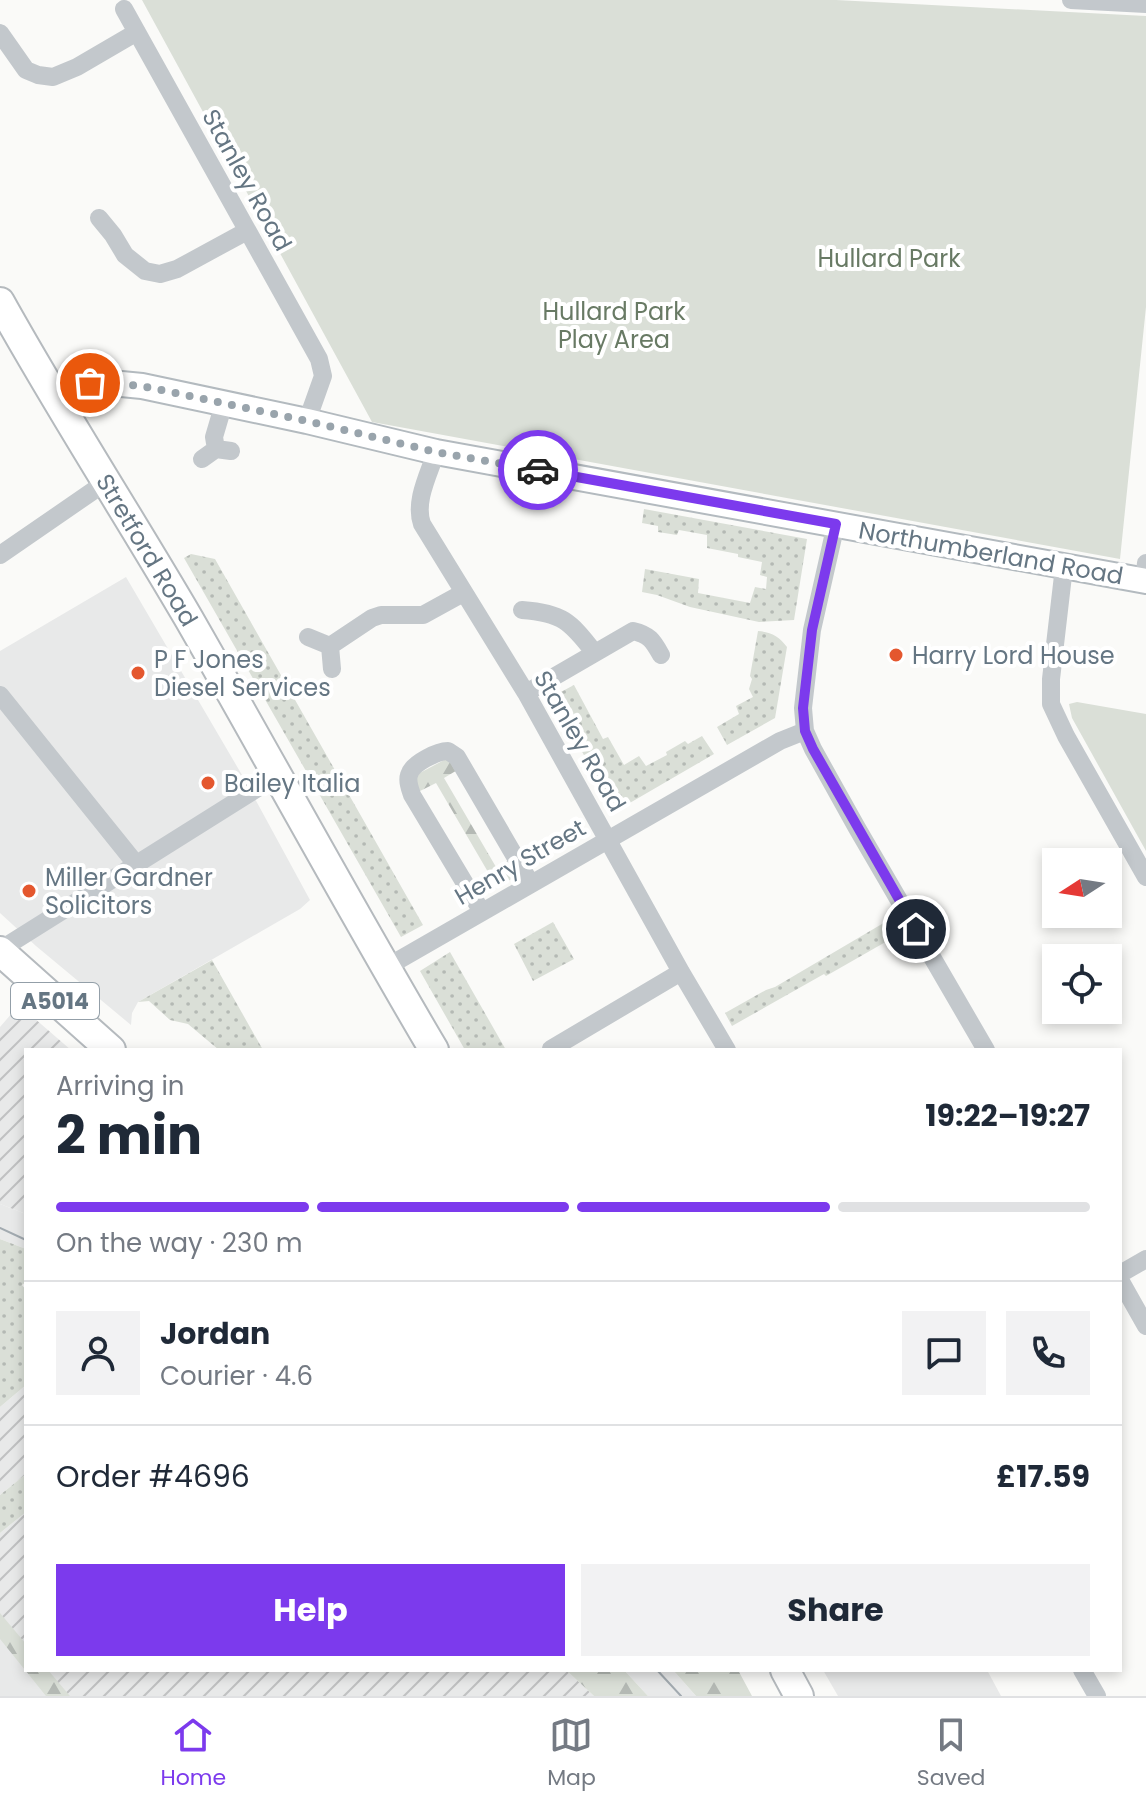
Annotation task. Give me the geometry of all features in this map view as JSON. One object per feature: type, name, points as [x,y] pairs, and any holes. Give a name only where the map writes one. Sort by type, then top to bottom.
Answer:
[{"type":"main road","name":"Stretford Road","points":[[0,302],[9,338],[54,397],[188,617],[433,1048]]},
{"type":"main road","name":"Northumberland Road","points":[[54,397],[90,383],[142,386],[436,452],[1064,567],[1145,575]]},
{"type":"main road","name":"A5014","points":[[0,950],[109,1048]]},
{"type":"main road","points":[[786,1672],[799,1696]]},
{"type":"street","points":[[1071,0],[1146,4]]},
{"type":"street","name":"Stanley Road","points":[[124,9],[319,359],[323,376],[307,421]]},
{"type":"street","points":[[0,33],[6,54],[26,70],[53,77],[77,67],[137,32]]},
{"type":"street","points":[[99,218],[116,227],[125,255],[145,271],[160,274],[177,269],[247,231]]},
{"type":"street","points":[[216,453],[214,437],[224,403]]},
{"type":"street","name":"Stanley Road","points":[[436,452],[420,501],[420,517],[426,532],[526,693],[726,1048]]},
{"type":"street","points":[[0,555],[106,482]]},
{"type":"street","points":[[836,524],[812,630],[803,708],[805,731],[872,854],[985,1048]]},
{"type":"street","points":[[1064,567],[1051,704],[1146,877]]},
{"type":"street","points":[[330,646],[372,618],[381,615],[423,615],[463,593]]},
{"type":"street","points":[[522,610],[561,617],[576,629],[594,652]]},
{"type":"street","points":[[526,693],[633,631],[645,634],[661,655]]},
{"type":"street","points":[[308,637],[330,646]]},
{"type":"street","points":[[330,646],[332,669]]},
{"type":"street","points":[[0,695],[136,864]]},
{"type":"street","name":"Henry Street","points":[[385,968],[780,741],[805,731]]},
{"type":"street","points":[[482,912],[409,785],[408,776],[412,769],[438,752],[448,751],[457,757],[531,884]]},
{"type":"street","points":[[0,950],[277,776]]},
{"type":"street","points":[[553,1048],[681,972]]},
{"type":"street","points":[[1122,1276],[1146,1259]]},
{"type":"street","points":[[1122,1281],[1146,1326]]},
{"type":"street","points":[[1083,1672],[1097,1696]]},
{"type":"shaded area","points":[[126,577],[242,775],[310,900],[300,909],[138,1002],[132,1013],[131,1025],[0,913],[0,651]]},
{"type":"shaded area","points":[[19,1005],[69,1048],[24,1048],[24,1213],[0,1204],[0,1027]]},
{"type":"shaded area","points":[[0,1204],[24,1213],[24,1248],[0,1239]]},
{"type":"shaded area","points":[[24,1387],[24,1476],[0,1495],[0,1407]]},
{"type":"shaded area","points":[[24,1514],[24,1646],[0,1616],[0,1533]]},
{"type":"shaded area","points":[[0,1616],[24,1666],[24,1672],[29,1672],[64,1696],[0,1696]]},
{"type":"shaded area","points":[[45,1672],[568,1672],[594,1696],[64,1696]]},
{"type":"shaded area","points":[[626,1672],[675,1672],[696,1696],[648,1696]]},
{"type":"shaded area","points":[[824,1672],[988,1672],[1001,1696],[838,1696]]},
{"type":"green space","name":"Hullard Park","points":[[142,0],[836,0],[1146,16],[1146,307],[1120,559],[372,422]]},
{"type":"green space","points":[[644,509],[807,539],[794,620],[759,622],[690,607],[642,592],[645,569],[699,579],[698,593],[750,603],[755,587],[766,589],[767,577],[760,575],[762,562],[707,548],[707,535],[679,530],[677,535],[658,532],[658,526],[642,523]]},
{"type":"green space","points":[[191,554],[215,559],[423,925],[401,937],[184,558]]},
{"type":"green space","points":[[758,631],[774,635],[787,647],[775,718],[727,745],[717,727],[739,714],[736,706],[753,697],[749,689]]},
{"type":"green space","points":[[574,685],[603,739],[608,737],[624,765],[639,756],[646,766],[685,741],[688,744],[702,736],[714,754],[628,804],[610,802],[555,703],[557,694]]},
{"type":"green space","points":[[1077,702],[1146,714],[1146,851],[1072,718],[1069,704]]},
{"type":"green space","points":[[446,759],[459,769],[444,778],[496,867],[511,859],[520,874],[479,898],[471,884],[488,872],[436,783],[418,792],[416,775]]},
{"type":"green space","points":[[887,921],[896,936],[732,1026],[725,1013]]},
{"type":"green space","points":[[553,922],[574,959],[533,981],[514,944]]},
{"type":"green space","points":[[450,952],[505,1048],[464,1048],[420,971]]},
{"type":"green space","points":[[212,960],[262,1048],[217,1048],[188,1024],[170,1020],[149,1001],[138,1002]]},
{"type":"green space","points":[[0,1239],[24,1248],[24,1387],[0,1407]]},
{"type":"green space","points":[[24,1476],[24,1514],[0,1533],[0,1495]]},
{"type":"green space","points":[[0,1613],[24,1642],[24,1669],[0,1639]]},
{"type":"green space","points":[[27,1672],[50,1672],[70,1696],[46,1696]]},
{"type":"green space","points":[[568,1672],[626,1672],[648,1696],[594,1696]]},
{"type":"green space","points":[[675,1672],[739,1672],[752,1696],[696,1696]]},
{"type":"tram line","points":[[0,1228],[24,1239]]},
{"type":"tram line","points":[[659,1672],[681,1696]]},
{"type":"way so far","points":[[90,383],[142,386],[436,452],[538,470]]},
{"type":"place","name":"Harry Lord House","points":[[896,655]]},
{"type":"place","name":"P F Jones Diesel Services","points":[[138,673]]},
{"type":"place","name":"Bailey Italia","points":[[208,783]]},
{"type":"place","name":"Miller Gardner Solicitors","points":[[29,891]]},
{"type":"route","points":[[538,470],[836,524],[812,630],[803,708],[805,731],[916,929]]},
{"type":"park label","name":"Hullard Park Play Area","points":[[614,325]]}]
